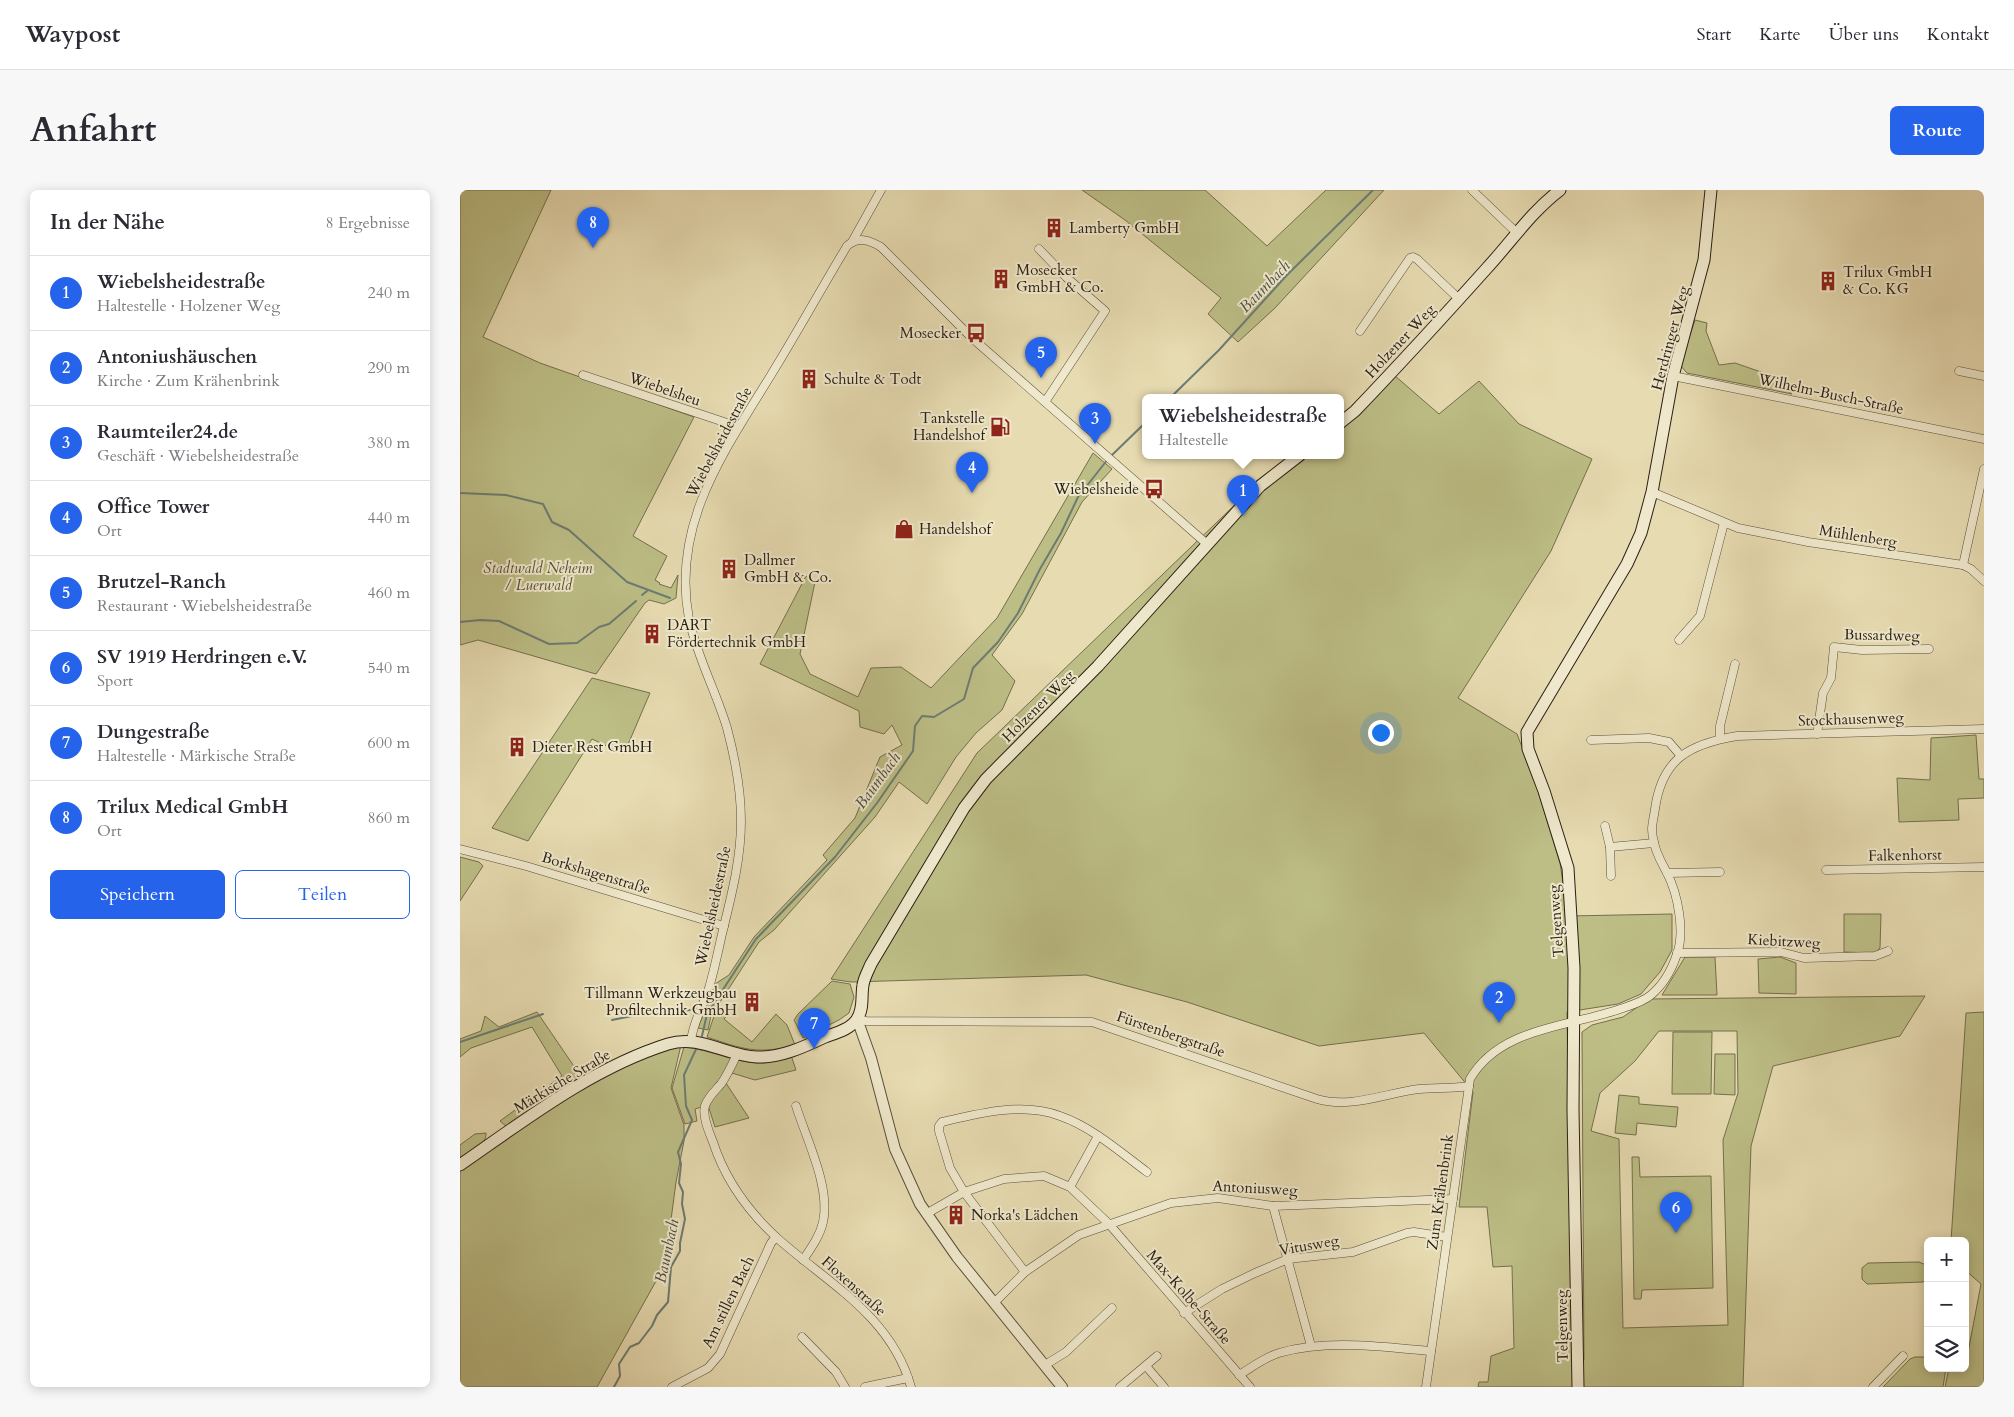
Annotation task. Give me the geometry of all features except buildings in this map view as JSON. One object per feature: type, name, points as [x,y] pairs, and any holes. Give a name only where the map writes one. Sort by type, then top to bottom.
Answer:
[{"type":"main road","name":"Holzener Weg","points":[[1344,419],[1371,394],[1459,299],[1532,215],[1560,190]]},
{"type":"main road","name":"Herdringer Weg","points":[[1652,492],[1681,341],[1700,282],[1712,190]]},
{"type":"main road","name":"Holzener Weg","points":[[857,1019],[860,1012],[863,986],[871,964],[973,795],[998,766],[1098,666],[1264,482],[1295,459]]},
{"type":"main road","name":"Telgenweg","points":[[1578,1387],[1574,1177],[1574,968],[1568,868],[1544,791],[1528,749],[1527,732],[1627,564],[1641,533],[1652,492]]},
{"type":"main road","name":"Märkische Straße","points":[[460,1165],[599,1074],[669,1044],[691,1040],[736,1054],[757,1057],[782,1054],[801,1048],[852,1025],[857,1019]]},
{"type":"street","name":"Wiebelsheidestraße","points":[[691,1040],[694,1026],[709,988],[724,926],[738,861],[741,830],[740,794],[727,728],[692,633],[686,597],[685,569],[688,541],[701,501],[739,427],[817,295],[847,246],[852,242],[881,190]]},
{"type":"street","points":[[1472,190],[1516,233]]},
{"type":"street","points":[[852,242],[860,239],[870,240],[881,246],[972,338],[1106,453],[1207,544]]},
{"type":"street","points":[[1039,249],[1105,311],[1045,402]]},
{"type":"street","points":[[1360,331],[1410,258],[1413,257],[1459,299]]},
{"type":"street","points":[[1959,371],[1984,376]]},
{"type":"street","name":"Wiebelsheu","points":[[583,375],[739,427]]},
{"type":"street","name":"Wilhelm-Busch-Straße","points":[[1673,376],[1984,439]]},
{"type":"street","points":[[1963,566],[1984,469]]},
{"type":"street","name":"Mühlenberg","points":[[1652,492],[1724,523],[1808,542],[1963,566],[1971,569],[1984,581]]},
{"type":"street","points":[[1678,640],[1700,616],[1724,523]]},
{"type":"street","name":"Bussardweg","points":[[1817,734],[1822,693],[1831,678],[1834,647],[1862,650],[1929,650]]},
{"type":"street","points":[[1720,739],[1720,726],[1735,664]]},
{"type":"street","name":"Stockhausenweg","points":[[1531,1034],[1617,1010],[1650,996],[1666,978],[1677,953],[1680,922],[1667,873],[1661,866],[1654,843],[1651,823],[1657,795],[1670,769],[1680,756],[1694,747],[1720,739],[1755,735],[1984,728]]},
{"type":"street","points":[[1591,740],[1649,738],[1669,742],[1680,756]]},
{"type":"street","points":[[1605,826],[1610,847],[1611,876]]},
{"type":"street","points":[[1610,847],[1654,843]]},
{"type":"street","name":"Borkshagenstraße","points":[[460,849],[526,866],[724,926]]},
{"type":"street","name":"Falkenhorst","points":[[1826,870],[1984,867]]},
{"type":"street","points":[[1667,873],[1720,872]]},
{"type":"street","name":"Kiebitzweg","points":[[1677,953],[1781,952],[1804,958],[1875,956],[1888,951]]},
{"type":"street","points":[[857,1019],[871,1058],[895,1149],[909,1182],[926,1214],[957,1257],[1062,1387]]},
{"type":"street","name":"Fürstenbergstraße","points":[[857,1019],[866,1021],[1092,1022],[1317,1099],[1333,1102],[1351,1102],[1418,1089],[1469,1086]]},
{"type":"street","name":"Zum Krähenbrink","points":[[1426,1387],[1470,1079],[1481,1062],[1496,1049],[1531,1034]]},
{"type":"street","name":"Floxenstraße","points":[[736,1054],[728,1073],[708,1099],[705,1107],[706,1119],[722,1165],[748,1208],[776,1237],[849,1296],[882,1330],[898,1353],[911,1387]]},
{"type":"street","name":"Floxenstraße","points":[[796,1106],[818,1171],[824,1203],[823,1222],[819,1234],[804,1260]]},
{"type":"street","points":[[1025,1272],[964,1192],[950,1168],[939,1131],[939,1126],[942,1122],[996,1111],[1018,1110],[1059,1115],[1098,1136],[1147,1172]]},
{"type":"street","points":[[926,1214],[964,1192],[1004,1179],[1044,1176],[1070,1187],[1098,1136]]},
{"type":"street","name":"Max-Kolbe-Straße","points":[[1070,1187],[1109,1224],[1184,1313],[1250,1387]]},
{"type":"street","name":"Antoniusweg","points":[[995,1302],[1025,1272],[1068,1241],[1086,1232],[1171,1203],[1218,1198],[1273,1206],[1453,1199]]},
{"type":"street","points":[[1273,1206],[1311,1346]]},
{"type":"street","name":"Vitusweg","points":[[1184,1313],[1230,1285],[1288,1259],[1353,1252],[1414,1232],[1447,1237]]},
{"type":"street","name":"Am stillen Bach","points":[[672,1387],[708,1368],[720,1354],[771,1243],[776,1237]]},
{"type":"street","points":[[1045,1365],[1066,1352],[1112,1308]]},
{"type":"street","points":[[802,1337],[836,1372],[845,1387]]},
{"type":"street","points":[[1239,1375],[1278,1354],[1311,1346],[1371,1346],[1431,1351]]},
{"type":"street","points":[[1120,1387],[1157,1356]]},
{"type":"street","points":[[1873,1387],[1904,1356]]},
{"type":"street","points":[[1146,1366],[1164,1387]]},
{"type":"street","points":[[865,1387],[908,1378]]},
{"type":"green space","name":"Stadtwald Neheim / Luerwald","points":[[460,190],[551,190],[483,337],[540,363],[694,417],[633,536],[667,556],[655,580],[659,584],[671,588],[678,575],[676,598],[664,604],[649,600],[645,603],[596,674],[478,640],[460,645]]},
{"type":"green space","points":[[1082,190],[1205,190],[1267,246],[1326,190],[1384,190],[1275,308],[1238,342],[1208,314],[1221,298],[1125,220]]},
{"type":"green space","points":[[1695,320],[1707,323],[1706,331],[1719,365],[1735,363],[1764,373],[1792,394],[1687,373],[1680,365]]},
{"type":"green space","points":[[1394,375],[1439,414],[1479,381],[1519,424],[1592,459],[1551,551],[1458,698],[1517,734],[1535,781],[1560,863],[1568,916],[1672,914],[1672,950],[1660,972],[1641,994],[1618,1004],[1567,1012],[1572,1360],[1584,1360],[1582,1032],[1592,1025],[1623,1017],[1649,999],[1925,996],[1900,1036],[1773,1066],[1751,1146],[1743,1387],[1478,1387],[1479,1382],[1488,1382],[1491,1356],[1514,1348],[1512,1266],[1493,1267],[1487,1207],[1459,1207],[1473,1092],[1424,1033],[1319,1046],[1187,1002],[1086,975],[851,982],[831,979],[977,753],[1269,472],[1287,459],[1344,459],[1344,416]],"holes":[[[1659,1031],[1737,1031],[1738,1093],[1723,1140],[1728,1325],[1623,1328],[1619,1139],[1591,1131],[1600,1093],[1635,1061]]]},
{"type":"green space","points":[[1093,453],[1112,469],[1082,502],[1022,614],[992,655],[1015,681],[1002,710],[976,733],[956,757],[927,804],[899,782],[875,817],[774,930],[759,942],[711,1016],[708,1030],[698,1028],[715,984],[729,975],[754,937],[827,860],[823,855],[855,818],[880,757],[902,745],[892,725],[884,734],[860,727],[859,711],[760,664],[806,576],[815,582],[800,654],[810,674],[858,697],[871,668],[901,667],[931,688],[997,618]]},
{"type":"green space","points":[[592,678],[650,693],[624,754],[592,739],[528,841],[492,828]]},
{"type":"green space","points":[[1976,735],[1979,779],[1984,779],[1984,798],[1958,799],[1959,820],[1899,822],[1897,778],[1930,780],[1931,738]]},
{"type":"green space","points":[[460,857],[479,862],[483,866],[460,901]]},
{"type":"green space","points":[[1844,914],[1881,914],[1880,948],[1875,953],[1844,952]]},
{"type":"green space","points":[[1685,957],[1715,957],[1717,995],[1662,995]]},
{"type":"green space","points":[[1780,957],[1796,963],[1796,994],[1759,993],[1758,959]]},
{"type":"green space","points":[[832,981],[850,984],[854,997],[849,1013],[803,1038],[794,1020]]},
{"type":"green space","points":[[720,1006],[729,1013],[724,1019],[752,1042],[776,1014],[787,1025],[795,1045],[771,1050],[760,1050],[730,1045],[707,1037],[714,1016]]},
{"type":"green space","points":[[537,1012],[582,1078],[507,1127],[500,1121],[562,1076],[532,1027],[471,1048],[460,1057],[460,1039],[481,1031],[485,1016],[499,1027]]},
{"type":"green space","points":[[1984,1012],[1984,1387],[1945,1387],[1948,1372],[1969,1372],[1969,1347],[1981,1284],[1969,1274],[1969,1237],[1951,1237],[1966,1013]]},
{"type":"green space","points":[[1673,1032],[1712,1032],[1711,1094],[1672,1094]]},
{"type":"green space","points":[[681,1045],[671,1088],[684,1125],[684,1141],[676,1182],[665,1265],[597,1387],[460,1387],[460,1170],[498,1142],[601,1077],[639,1059]]},
{"type":"green space","points":[[684,1047],[756,1063],[765,1063],[791,1055],[796,1070],[755,1080],[725,1071],[722,1077],[749,1118],[715,1127],[708,1105],[695,1109],[697,1121],[685,1124],[672,1088]]},
{"type":"green space","points":[[1715,1054],[1735,1054],[1735,1095],[1714,1094]]},
{"type":"green space","points":[[1619,1095],[1639,1097],[1639,1104],[1678,1107],[1676,1127],[1637,1123],[1636,1135],[1615,1133]]},
{"type":"green space","points":[[486,1133],[486,1137],[481,1145],[460,1160],[460,1145],[475,1134]]},
{"type":"green space","points":[[1632,1157],[1639,1157],[1640,1177],[1711,1176],[1713,1288],[1642,1290],[1641,1299],[1634,1299]]},
{"type":"green space","points":[[1919,1262],[1924,1264],[1924,1281],[1867,1284],[1862,1279],[1862,1268],[1868,1263]]},
{"type":"green space","points":[[1924,1357],[1924,1372],[1945,1372],[1943,1387],[1883,1387],[1910,1359]]},
{"type":"waterway","name":"Baumbach","points":[[1174,394],[1219,350],[1286,276],[1373,190]]},
{"type":"waterway","name":"Baumbach","points":[[1111,456],[1142,426]]},
{"type":"waterway","name":"Baumbach","points":[[702,1036],[707,1014],[756,939],[835,857],[877,803],[913,751],[915,726],[922,716],[934,717],[964,699],[973,668],[998,642],[1018,613],[1078,497],[1108,459]]},
{"type":"waterway","points":[[460,493],[506,495],[543,504],[552,522],[569,530],[627,582],[670,598]]},
{"type":"waterway","points":[[642,595],[647,591]]},
{"type":"waterway","points":[[460,622],[499,621],[549,644],[577,643],[599,627],[609,624],[636,601]]},
{"type":"waterway","points":[[612,1020],[647,1013],[690,1010]]},
{"type":"waterway","points":[[460,1042],[543,1014]]},
{"type":"waterway","name":"Baumbach","points":[[614,1387],[620,1376],[619,1364],[630,1347],[639,1343],[668,1302],[671,1267],[680,1251],[685,1219],[682,1204],[683,1192],[679,1183],[681,1164],[678,1152],[692,1120],[686,1106],[684,1075],[697,1047]]},
{"type":"place","name":"Lamberty GmbH","points":[[1054,228]]},
{"type":"place","name":"Trilux Medical GmbH","points":[[593,248]]},
{"type":"place","name":"Mosecker GmbH & Co.","points":[[1001,279]]},
{"type":"place","name":"Trilux GmbH & Co. KG","points":[[1828,281]]},
{"type":"place","name":"Mosecker","points":[[976,333]]},
{"type":"place","name":"Brutzel-Ranch","points":[[1041,378]]},
{"type":"place","name":"Schulte & Todt","points":[[809,379]]},
{"type":"place","name":"Tankstelle Handelshof","points":[[1000,427]]},
{"type":"place","name":"Raumteiler24.de","points":[[1095,444]]},
{"type":"place","name":"Wiebelsheide","points":[[1154,489]]},
{"type":"place","name":"Office Tower","points":[[972,493]]},
{"type":"place","name":"Wiebelsheidestraße","points":[[1243,516]]},
{"type":"place","name":"Handelshof","points":[[904,529]]},
{"type":"place","name":"Dallmer GmbH & Co.","points":[[729,569]]},
{"type":"place","name":"DART Fördertechnik GmbH","points":[[652,634]]},
{"type":"place","name":"Dieter Rest GmbH","points":[[517,747]]},
{"type":"place","name":"Tillmann Werkzeugbau Profiltechnik GmbH","points":[[752,1002]]},
{"type":"place","name":"Antoniushäuschen","points":[[1499,1023]]},
{"type":"place","name":"Dungestraße","points":[[814,1049]]},
{"type":"place","name":"Norka's Lädchen","points":[[956,1215]]},
{"type":"place","name":"SV 1919 Herdringen e.V.","points":[[1676,1233]]}]
